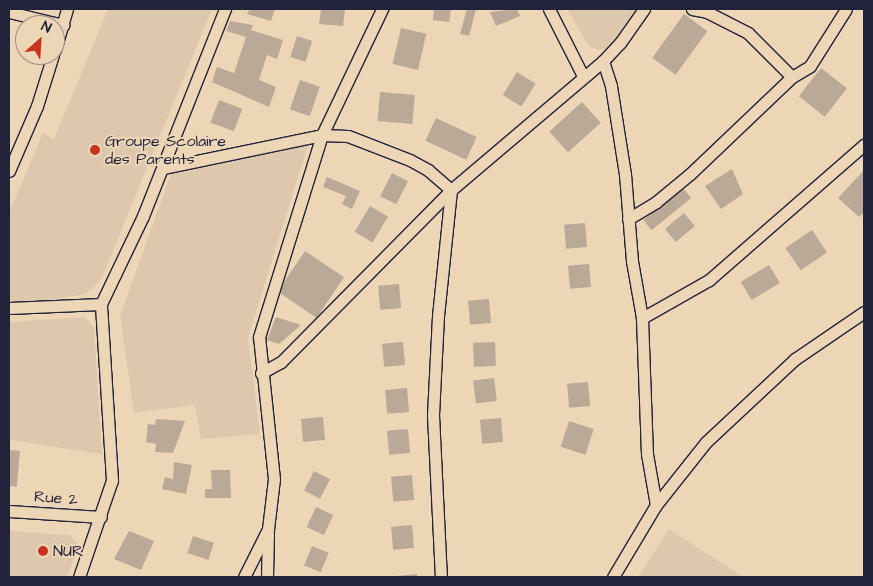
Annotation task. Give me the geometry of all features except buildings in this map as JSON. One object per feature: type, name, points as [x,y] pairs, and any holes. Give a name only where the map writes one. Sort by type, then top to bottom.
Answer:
[{"type":"street","points":[[79,577],[101,517],[112,480],[101,304],[163,168],[225,9]]},
{"type":"street","points":[[267,577],[268,529],[274,479],[261,373],[259,336],[322,135],[382,9]]},
{"type":"street","points":[[549,9],[584,76]]},
{"type":"street","points":[[261,373],[281,362],[451,190],[603,61],[620,43],[644,9]]},
{"type":"street","points":[[692,9],[707,12],[748,33],[792,77]]},
{"type":"street","points":[[628,219],[656,202],[690,174],[792,77],[810,66],[846,9]]},
{"type":"street","points":[[9,12],[21,15]]},
{"type":"street","points":[[603,61],[611,86],[642,318],[647,454],[656,505]]},
{"type":"street","points":[[9,171],[37,106],[50,65]]},
{"type":"street","points":[[163,168],[322,135],[348,136],[374,144],[428,170],[451,190]]},
{"type":"street","points":[[642,318],[708,280],[864,145]]},
{"type":"street","points":[[441,577],[433,415],[438,316],[451,190]]},
{"type":"street","points":[[9,308],[101,304]]},
{"type":"street","points":[[613,577],[656,505],[706,442],[754,394],[795,359],[864,312]]},
{"type":"street","name":"Rue 2","points":[[9,511],[101,517]]},
{"type":"street","points":[[244,577],[268,529]]},
{"type":"shaded area","name":"Groupe Scolaire des Parents","points":[[108,9],[212,9],[101,280],[86,294],[17,305],[9,300],[9,213],[43,133],[54,139]]},
{"type":"shaded area","points":[[567,9],[637,9],[616,39],[606,48],[597,50],[588,45]]},
{"type":"shaded area","points":[[308,145],[248,338],[260,434],[201,439],[195,405],[134,413],[120,316],[171,174]]},
{"type":"shaded area","points":[[85,317],[94,328],[102,454],[9,440],[9,322]]},
{"type":"shaded area","points":[[669,529],[743,577],[638,577]]},
{"type":"shaded area","name":"NUR","points":[[9,531],[70,535],[79,545],[67,577],[9,577]]},
{"type":"place","name":"Groupe Scolaire des Parents","points":[[95,150]]},
{"type":"place","name":"NUR","points":[[43,551]]}]
